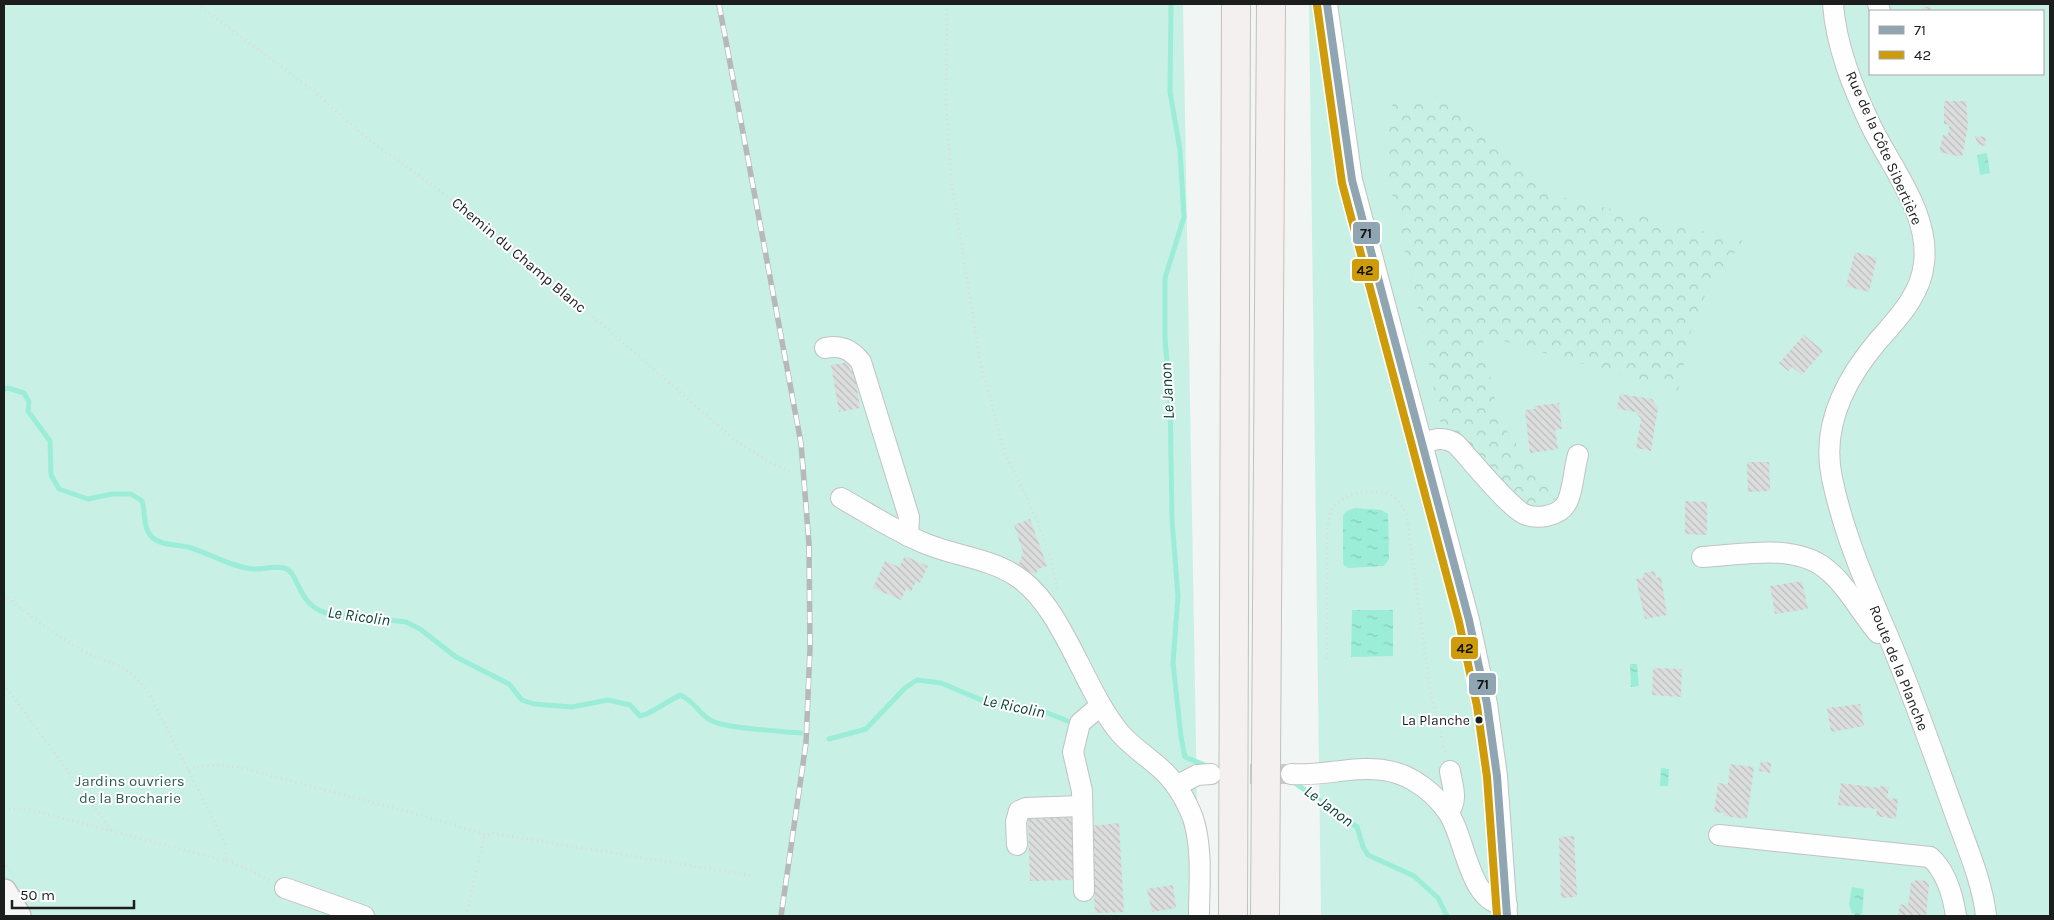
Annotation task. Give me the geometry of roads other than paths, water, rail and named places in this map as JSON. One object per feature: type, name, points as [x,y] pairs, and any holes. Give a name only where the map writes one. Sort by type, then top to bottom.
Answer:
[{"type":"highway","points":[[1233,916],[1236,4]]},
{"type":"highway","points":[[1265,916],[1271,4]]},
{"type":"main road","points":[[4,892],[18,916]]},
{"type":"street","points":[[1327,4],[1352,180],[1469,620],[1487,704],[1497,776],[1507,911]]},
{"type":"street","name":"Rue de la Côte Sibertière","points":[[1833,4],[1840,43],[1852,86],[1911,202],[1922,234],[1925,253],[1922,274],[1909,304],[1857,368],[1842,394],[1834,417]]},
{"type":"street","points":[[824,348],[841,346],[855,355],[860,362],[908,517],[908,536]]},
{"type":"street","name":"Route de la Planche","points":[[1834,417],[1830,438],[1831,474],[1838,506],[1872,602],[1888,636],[1966,846],[1980,885],[1986,916]]},
{"type":"street","points":[[1422,443],[1441,438],[1449,439],[1522,513],[1540,517],[1554,514],[1567,503],[1578,455]]},
{"type":"street","points":[[841,498],[925,544],[997,566],[1018,577],[1034,593],[1053,618],[1100,706],[1121,734],[1161,768],[1176,786],[1192,818],[1198,841],[1199,916]]},
{"type":"street","points":[[1702,557],[1768,554],[1806,557],[1824,568],[1838,581],[1880,635],[1888,636]]},
{"type":"street","points":[[1084,891],[1082,791],[1073,752],[1080,722],[1100,706]]},
{"type":"street","points":[[1290,774],[1311,776],[1372,769],[1393,772],[1432,794],[1448,812],[1459,833],[1474,880],[1492,902],[1507,911]]},
{"type":"street","points":[[1448,812],[1454,805],[1455,798],[1450,771]]},
{"type":"street","points":[[1176,786],[1197,775],[1211,774]]},
{"type":"street","points":[[1017,845],[1016,822],[1019,811],[1026,808],[1082,806]]},
{"type":"street","points":[[1719,835],[1930,857],[1936,862],[1946,880],[1954,901],[1956,916]]},
{"type":"street","points":[[285,888],[364,916]]},
{"type":"water","points":[[1987,153],[1990,173],[1980,175],[1977,155]]},
{"type":"water","points":[[1355,508],[1381,510],[1388,514],[1389,559],[1384,566],[1348,568],[1343,564],[1343,516],[1347,511]]},
{"type":"water","points":[[1352,610],[1393,610],[1393,656],[1351,657]]},
{"type":"water","points":[[1630,664],[1637,664],[1639,686],[1631,687]]},
{"type":"water","points":[[1661,768],[1669,769],[1668,786],[1660,786]]},
{"type":"water","points":[[1852,887],[1864,889],[1862,914],[1855,916],[1854,913],[1852,914],[1849,904]]},
{"type":"waterway","name":"Le Janon","points":[[1171,4],[1170,92],[1180,150],[1184,217],[1165,278],[1165,339],[1170,398],[1172,520],[1178,596],[1173,663],[1185,757],[1207,766]]},
{"type":"waterway","name":"Le Ricolin","points":[[4,389],[8,388],[24,393],[29,402],[28,411],[50,441],[51,475],[59,489],[88,499],[112,494],[131,494],[142,501],[145,524],[149,533],[156,540],[188,547],[245,568],[284,568],[293,575],[304,596],[316,609],[326,613],[406,622],[420,629],[456,657],[509,684],[522,700],[534,704],[572,707],[608,700],[630,705],[640,716],[680,695],[690,701],[712,721],[720,724],[742,728],[801,733]]},
{"type":"waterway","name":"Le Ricolin","points":[[829,739],[866,729],[905,688],[917,680],[941,683],[991,704],[1032,707],[1073,723]]},
{"type":"waterway","name":"Le Janon","points":[[1295,783],[1357,827],[1363,847],[1368,855],[1414,876],[1438,898],[1447,916]]},
{"type":"tunnel","points":[[1220,774],[1291,774]]},
{"type":"railway","points":[[719,4],[801,443],[809,544],[810,648],[806,743],[781,916]]},
{"type":"place","name":"La Planche","points":[[1479,720]]},
{"type":"park label","name":"Jardins ouvriers de la Brocharie","points":[[130,790]]}]
